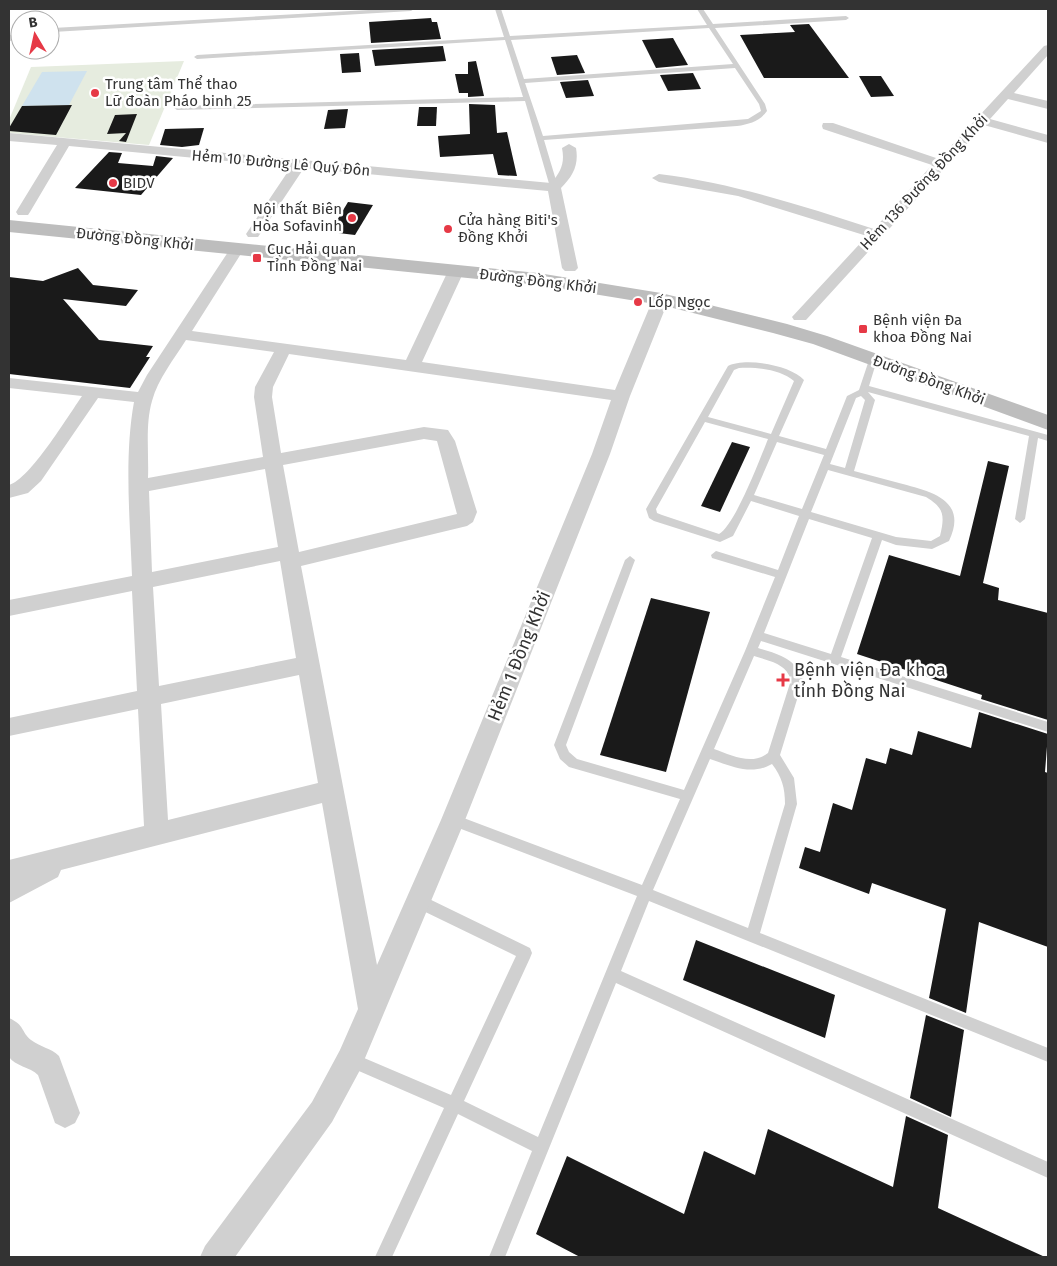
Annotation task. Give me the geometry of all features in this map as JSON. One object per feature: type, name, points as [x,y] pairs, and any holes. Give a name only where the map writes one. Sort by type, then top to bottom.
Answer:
[{"type":"main road","name":"Đường Đồng Khởi","points":[[16,211],[237,249],[456,271],[569,276],[661,283],[800,316],[1030,396]]},
{"type":"main road","name":"Đường Đồng Khởi","points":[[9,226],[253,234],[569,276],[780,328],[820,340],[1041,429]]},
{"type":"street","name":"Hẻm 136 Đường Đồng Khởi","points":[[800,316],[1048,48]]},
{"type":"street","points":[[1006,94],[1048,105]]},
{"type":"street","points":[[981,120],[1048,139]]},
{"type":"street","points":[[828,126],[941,164]]},
{"type":"street","name":"Hẻm 10 Đường Lê Quý Đôn","points":[[9,137],[554,187]]},
{"type":"street","points":[[16,211],[66,143]]},
{"type":"street","points":[[569,148],[571,155],[570,168],[554,187],[569,276]]},
{"type":"street","points":[[253,234],[300,164]]},
{"type":"street","points":[[659,178],[691,182],[762,199],[876,234]]},
{"type":"street","points":[[157,833],[142,582],[139,486],[140,418],[144,398],[155,375],[237,249]]},
{"type":"street","points":[[412,366],[456,271]]},
{"type":"street","name":"Hẻm 1 Đồng Khởi","points":[[216,1257],[322,1112],[350,1060],[453,820],[601,454],[621,396],[661,299]]},
{"type":"street","points":[[182,335],[621,396]]},
{"type":"street","points":[[284,348],[264,387],[263,397],[272,461],[308,664],[372,1011]]},
{"type":"street","points":[[9,383],[144,398]]},
{"type":"street","points":[[9,491],[21,488],[34,477],[93,393]]},
{"type":"street","points":[[9,608],[142,582],[290,557],[460,521],[466,517],[446,441],[442,434],[436,432],[139,486]]},
{"type":"street","points":[[9,727],[308,664]]},
{"type":"street","points":[[9,872],[80,852],[331,790]]},
{"type":"street","points":[[9,891],[80,852]]},
{"type":"street","points":[[9,1032],[21,1050],[43,1060],[49,1066],[65,1113]]},
{"type":"lane","points":[[60,30],[344,11],[411,9]]},
{"type":"lane","points":[[498,9],[554,187]]},
{"type":"lane","points":[[540,138],[733,124],[749,121],[762,114],[763,107],[700,9]]},
{"type":"lane","points":[[196,57],[846,18]]},
{"type":"lane","points":[[521,81],[737,66]]},
{"type":"lane","points":[[177,108],[527,99]]},
{"type":"lane","points":[[849,472],[870,400],[864,390],[873,360]]},
{"type":"lane","points":[[737,365],[760,366],[793,374],[799,380],[748,497],[729,533],[720,538],[653,515],[651,509],[702,418],[732,368],[737,365]]},
{"type":"lane","points":[[497,1257],[645,893],[751,651],[852,396],[864,390],[1041,429],[1048,438]]},
{"type":"lane","points":[[702,418],[829,452]]},
{"type":"lane","points":[[1020,519],[1041,429]]},
{"type":"lane","points":[[748,497],[805,512],[878,536],[922,546],[938,543],[944,538],[948,521],[947,508],[929,494],[824,466]]},
{"type":"lane","points":[[834,660],[878,536]]},
{"type":"lane","points":[[716,555],[781,575]]},
{"type":"lane","points":[[630,560],[560,745],[561,752],[565,758],[573,763],[687,796]]},
{"type":"lane","points":[[757,635],[1048,727]]},
{"type":"lane","points":[[706,752],[752,766],[767,763],[773,756],[797,680],[796,670],[789,664],[751,651]]},
{"type":"lane","points":[[752,936],[791,804],[791,787],[785,770],[773,756]]},
{"type":"lane","points":[[453,820],[645,893],[1048,1055]]},
{"type":"lane","points":[[383,1257],[525,953],[418,901]]},
{"type":"lane","points":[[612,974],[1048,1170]]},
{"type":"lane","points":[[350,1060],[455,1105],[541,1147]]},
{"type":"shaded area","name":"Trung tâm Thể thao Lữ đoàn Pháo binh 25","points":[[184,61],[149,145],[9,133],[9,120],[31,67]]},
{"type":"water","points":[[87,71],[69,105],[22,106],[42,72]]},
{"type":"building","points":[[431,18],[432,22],[437,22],[441,39],[371,43],[369,22]]},
{"type":"building","points":[[809,24],[849,78],[764,78],[740,35],[795,32],[790,25]]},
{"type":"building","points":[[673,38],[688,65],[656,68],[642,40]]},
{"type":"building","points":[[443,46],[446,61],[375,66],[372,50]]},
{"type":"building","points":[[359,53],[361,72],[342,73],[340,54]]},
{"type":"building","points":[[577,55],[585,73],[557,75],[551,57]]},
{"type":"building","points":[[476,61],[484,96],[468,97],[468,93],[459,93],[455,74],[468,74],[468,62]]},
{"type":"building","points":[[693,73],[701,89],[668,91],[660,75]]},
{"type":"building","points":[[859,76],[881,76],[894,96],[871,97]]},
{"type":"building","points":[[588,80],[594,96],[566,98],[560,82]]},
{"type":"building","points":[[469,104],[495,105],[497,133],[507,132],[517,176],[498,175],[493,154],[440,157],[438,136],[470,134]]},
{"type":"building","points":[[72,105],[56,135],[9,131],[22,106]]},
{"type":"building","points":[[419,107],[437,107],[436,126],[417,126]]},
{"type":"building","points":[[348,109],[345,128],[324,129],[328,110]]},
{"type":"building","points":[[137,114],[126,142],[119,141],[126,133],[107,134],[115,115]]},
{"type":"building","points":[[204,128],[199,145],[182,147],[160,145],[165,129]]},
{"type":"building","points":[[109,152],[122,153],[118,163],[153,166],[156,156],[173,158],[141,195],[75,188]]},
{"type":"building","points":[[348,202],[373,205],[355,235],[330,232]]},
{"type":"building","points":[[78,268],[93,285],[138,290],[126,306],[63,299],[99,340],[153,346],[146,357],[150,357],[130,388],[9,374],[9,277],[43,281]]},
{"type":"building","points":[[732,442],[750,447],[720,512],[701,506]]},
{"type":"building","points":[[988,461],[1009,466],[983,583],[999,588],[998,600],[1048,613],[1048,720],[981,699],[982,695],[857,654],[889,555],[960,576]]},
{"type":"building","points":[[651,598],[710,612],[666,772],[600,755]]},
{"type":"building","points":[[979,712],[1048,734],[1045,772],[1048,773],[1048,947],[979,922],[966,1013],[929,998],[946,909],[872,883],[869,894],[799,868],[805,847],[820,852],[833,803],[852,810],[866,758],[886,764],[890,748],[912,755],[918,731],[971,748]]},
{"type":"building","points":[[696,940],[835,995],[825,1038],[683,980]]},
{"type":"building","points":[[926,1015],[964,1030],[951,1117],[910,1098]]},
{"type":"building","points":[[906,1116],[948,1135],[938,1208],[1045,1257],[580,1257],[536,1234],[567,1156],[684,1214],[704,1151],[755,1175],[768,1129],[893,1187]]},
{"type":"place","name":"Trung tâm Thể thao Lữ đoàn Pháo binh 25","points":[[95,93]]},
{"type":"place","name":"BIDV","points":[[113,183]]},
{"type":"place","name":"Nội thất Biên Hòa Sofavinh","points":[[352,218]]},
{"type":"place","name":"Cửa hàng Biti's Đồng Khởi","points":[[448,229]]},
{"type":"place","name":"Cục Hải quan Tỉnh Đồng Nai","points":[[257,258]]},
{"type":"place","name":"Lốp Ngọc","points":[[638,302]]},
{"type":"place","name":"Bệnh viện Đa khoa Đồng Nai","points":[[863,329]]},
{"type":"place","name":"Bệnh viện Đa khoa tỉnh Đồng Nai","points":[[783,680]]}]
